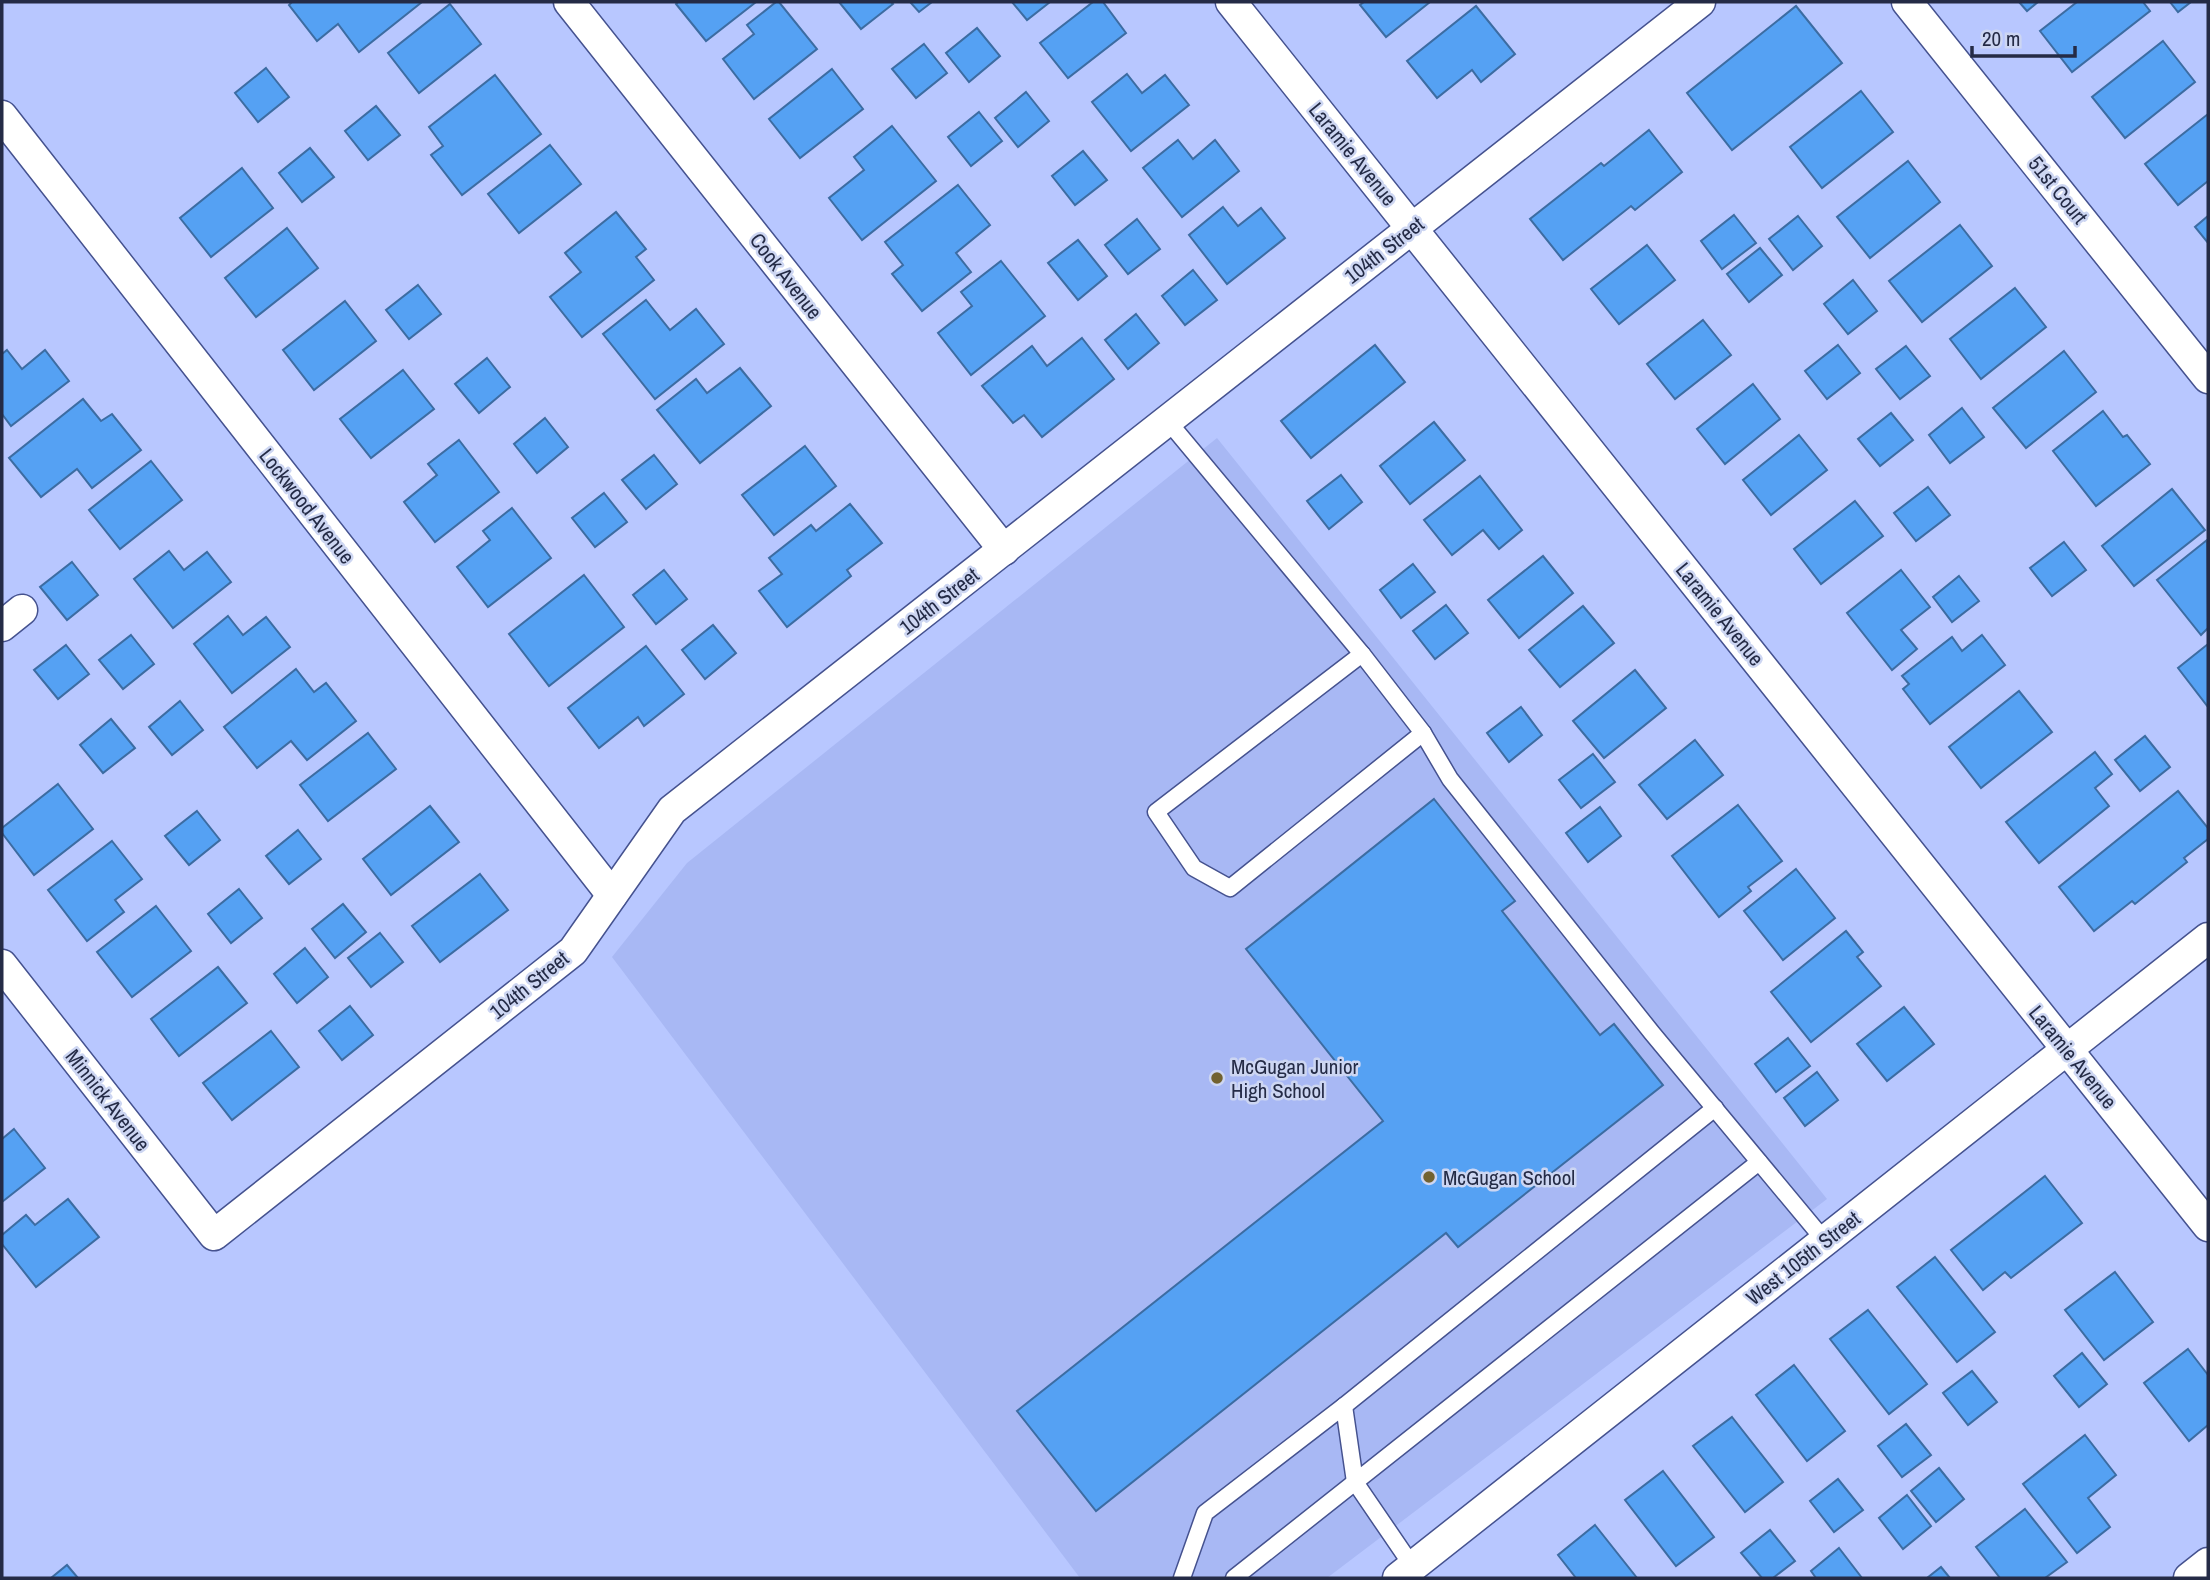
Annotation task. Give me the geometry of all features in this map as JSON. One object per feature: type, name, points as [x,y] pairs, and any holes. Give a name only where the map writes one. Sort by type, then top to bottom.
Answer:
[{"type":"street","name":"Cook Avenue","points":[[569,2],[1004,550]]},
{"type":"street","name":"Laramie Avenue","points":[[1231,2],[2208,1226]]},
{"type":"street","name":"104th Street","points":[[214,1235],[573,951],[672,810],[1700,2]]},
{"type":"street","name":"51st Court","points":[[1907,2],[2208,378]]},
{"type":"street","name":"Lockwood Avenue","points":[[2,116],[612,895]]},
{"type":"street","name":"West 105th Street","points":[[1405,1573],[2208,938]]},
{"type":"street","name":"Minnick Avenue","points":[[2,965],[214,1235]]},
{"type":"street","points":[[2189,1578],[2208,1563]]},
{"type":"lane","points":[[1167,420],[1362,654],[1423,733],[1450,779],[1825,1241]]},
{"type":"lane","points":[[1362,654],[1156,813],[1194,868],[1230,888],[1423,733]]},
{"type":"lane","points":[[1182,1578],[1205,1513],[1344,1406],[1715,1108]]},
{"type":"lane","points":[[1234,1578],[1759,1162]]},
{"type":"lane","points":[[1344,1406],[1355,1482],[1405,1573]]},
{"type":"shaded area","name":"McGugan Junior High School","points":[[1217,438],[1827,1199],[1327,1578],[1080,1578],[612,957],[687,863]]},
{"type":"building","points":[[292,2],[422,2],[359,52],[338,24],[317,41],[289,5]]},
{"type":"building","points":[[756,2],[706,41],[676,4]]},
{"type":"building","points":[[779,2],[817,49],[754,99],[723,59],[754,34],[747,25]]},
{"type":"building","points":[[839,2],[891,2],[893,4],[861,29]]},
{"type":"building","points":[[910,2],[932,2],[919,12]]},
{"type":"building","points":[[1012,2],[1050,2],[1027,20]]},
{"type":"building","points":[[1093,2],[1103,2],[1126,33],[1068,78],[1040,43]]},
{"type":"building","points":[[1364,2],[1430,2],[1386,37],[1360,5]]},
{"type":"building","points":[[2019,2],[2038,2],[2027,11]]},
{"type":"building","points":[[2077,2],[2143,2],[2150,11],[2072,72],[2040,31]]},
{"type":"building","points":[[2170,2],[2191,2],[2178,12]]},
{"type":"building","points":[[450,4],[481,44],[419,93],[388,53]]},
{"type":"building","points":[[1476,6],[1515,54],[1481,82],[1472,70],[1437,98],[1407,61]]},
{"type":"building","points":[[1796,6],[1842,63],[1732,150],[1687,93]]},
{"type":"building","points":[[977,28],[1000,56],[969,82],[946,53]]},
{"type":"building","points":[[2163,41],[2195,82],[2125,138],[2092,97]]},
{"type":"building","points":[[924,44],[947,73],[916,98],[892,69]]},
{"type":"building","points":[[266,68],[289,97],[258,122],[235,93]]},
{"type":"building","points":[[832,69],[863,109],[800,158],[769,119]]},
{"type":"building","points":[[1127,74],[1142,93],[1165,75],[1189,105],[1131,151],[1092,102]]},
{"type":"building","points":[[495,75],[541,134],[462,195],[431,155],[443,146],[429,127]]},
{"type":"building","points":[[1861,91],[1893,132],[1822,188],[1790,147]]},
{"type":"building","points":[[1026,92],[1049,121],[1018,147],[995,118]]},
{"type":"building","points":[[376,106],[400,135],[368,160],[345,131]]},
{"type":"building","points":[[979,112],[1002,141],[971,166],[948,137]]},
{"type":"building","points":[[2208,114],[2208,181],[2178,205],[2145,164]]},
{"type":"building","points":[[892,126],[936,181],[862,240],[829,198],[864,170],[854,157]]},
{"type":"building","points":[[1649,130],[1682,172],[1635,210],[1631,206],[1563,260],[1530,219],[1601,163],[1604,166]]},
{"type":"building","points":[[1178,140],[1193,159],[1215,140],[1239,171],[1182,217],[1143,168]]},
{"type":"building","points":[[550,145],[581,184],[519,233],[488,194]]},
{"type":"building","points":[[310,148],[334,177],[302,202],[279,173]]},
{"type":"building","points":[[1083,151],[1107,180],[1075,205],[1052,176]]},
{"type":"building","points":[[1908,161],[1940,202],[1870,258],[1837,217]]},
{"type":"building","points":[[242,168],[273,208],[211,257],[180,218]]},
{"type":"building","points":[[958,185],[990,225],[956,253],[971,272],[922,311],[892,274],[903,265],[885,242]]},
{"type":"building","points":[[1223,207],[1238,226],[1261,208],[1285,238],[1227,284],[1189,235]]},
{"type":"building","points":[[616,212],[646,249],[636,257],[654,280],[582,337],[550,297],[581,272],[565,253]]},
{"type":"building","points":[[1734,215],[1756,243],[1722,269],[1701,241]]},
{"type":"building","points":[[1798,216],[1822,246],[1793,270],[1769,239]]},
{"type":"building","points":[[2208,216],[2208,243],[2195,227]]},
{"type":"building","points":[[1137,219],[1160,249],[1128,274],[1105,245]]},
{"type":"building","points":[[1960,225],[1992,266],[1922,322],[1889,281]]},
{"type":"building","points":[[287,228],[318,268],[256,317],[225,278]]},
{"type":"building","points":[[1078,240],[1107,276],[1078,300],[1048,263]]},
{"type":"building","points":[[1647,245],[1675,280],[1619,324],[1591,289]]},
{"type":"building","points":[[1760,248],[1782,275],[1749,302],[1727,274]]},
{"type":"building","points":[[1001,261],[1045,316],[971,375],[938,333],[972,306],[961,292]]},
{"type":"building","points":[[1193,270],[1217,300],[1185,325],[1162,296]]},
{"type":"building","points":[[1853,280],[1877,311],[1848,334],[1824,304]]},
{"type":"building","points":[[418,285],[441,314],[409,339],[386,310]]},
{"type":"building","points":[[2015,288],[2046,327],[1981,379],[1950,339]]},
{"type":"building","points":[[646,300],[670,330],[696,309],[724,344],[655,399],[603,334]]},
{"type":"building","points":[[345,301],[376,341],[314,390],[283,350]]},
{"type":"building","points":[[1136,314],[1159,343],[1128,369],[1105,340]]},
{"type":"building","points":[[1703,320],[1731,355],[1675,399],[1647,364]]},
{"type":"building","points":[[1082,338],[1114,379],[1042,437],[1024,415],[1013,423],[982,386],[1032,346],[1047,366]]},
{"type":"building","points":[[1375,345],[1405,382],[1311,458],[1281,421]]},
{"type":"building","points":[[1838,345],[1860,373],[1827,399],[1805,371]]},
{"type":"building","points":[[1906,346],[1930,376],[1900,399],[1876,369]]},
{"type":"building","points":[[7,350],[22,369],[45,350],[69,381],[11,426],[2,414],[2,354]]},
{"type":"building","points":[[2064,351],[2096,392],[2026,448],[1993,408]]},
{"type":"building","points":[[487,358],[510,387],[479,413],[455,384]]},
{"type":"building","points":[[740,368],[771,406],[700,463],[657,410],[696,379],[707,393]]},
{"type":"building","points":[[403,370],[434,409],[371,458],[340,419]]},
{"type":"building","points":[[1753,384],[1780,419],[1725,464],[1697,429]]},
{"type":"building","points":[[83,399],[101,421],[112,414],[141,450],[92,488],[77,469],[41,497],[9,458]]},
{"type":"building","points":[[1962,408],[1984,437],[1950,463],[1929,435]]},
{"type":"building","points":[[2103,411],[2123,437],[2127,435],[2150,464],[2096,506],[2053,451]]},
{"type":"building","points":[[1891,413],[1913,440],[1880,466],[1858,439]]},
{"type":"building","points":[[545,418],[568,447],[537,473],[514,444]]},
{"type":"building","points":[[1434,422],[1465,460],[1410,504],[1380,466]]},
{"type":"building","points":[[1799,435],[1827,470],[1771,515],[1743,480]]},
{"type":"building","points":[[459,440],[499,492],[435,542],[404,502],[437,475],[428,464]]},
{"type":"building","points":[[805,446],[836,486],[774,535],[742,495]]},
{"type":"building","points":[[654,455],[677,484],[646,509],[622,480]]},
{"type":"building","points":[[151,461],[182,500],[120,549],[89,510]]},
{"type":"building","points":[[1341,475],[1362,502],[1329,529],[1307,501]]},
{"type":"building","points":[[1480,476],[1522,530],[1499,549],[1483,530],[1452,555],[1424,520]]},
{"type":"building","points":[[1928,487],[1950,515],[1916,541],[1894,513]]},
{"type":"building","points":[[2172,489],[2205,530],[2134,586],[2102,546]]},
{"type":"building","points":[[604,493],[627,522],[595,547],[572,518]]},
{"type":"building","points":[[1855,501],[1883,536],[1821,584],[1794,549]]},
{"type":"building","points":[[850,504],[882,543],[847,570],[851,576],[787,627],[759,591],[782,574],[769,558],[811,525],[816,531]]},
{"type":"building","points":[[512,508],[551,558],[488,607],[457,567],[490,540],[483,531]]},
{"type":"building","points":[[2207,540],[2208,628],[2201,635],[2157,580]]},
{"type":"building","points":[[2064,542],[2086,570],[2052,596],[2030,568]]},
{"type":"building","points":[[169,551],[184,570],[207,552],[231,582],[173,628],[134,579]]},
{"type":"building","points":[[1543,556],[1573,593],[1519,638],[1488,600]]},
{"type":"building","points":[[72,562],[98,595],[67,620],[40,587]]},
{"type":"building","points":[[1413,564],[1435,592],[1401,618],[1380,590]]},
{"type":"building","points":[[664,570],[687,599],[656,624],[633,595]]},
{"type":"building","points":[[1901,570],[1930,607],[1901,630],[1917,649],[1892,670],[1847,613]]},
{"type":"building","points":[[584,575],[624,627],[549,686],[509,634]]},
{"type":"building","points":[[1959,576],[1979,601],[1952,622],[1933,597]]},
{"type":"building","points":[[1446,605],[1468,633],[1435,659],[1413,631]]},
{"type":"building","points":[[1583,606],[1614,643],[1560,687],[1529,650]]},
{"type":"building","points":[[228,616],[243,635],[266,617],[290,647],[232,693],[194,644]]},
{"type":"building","points":[[713,625],[736,653],[705,679],[682,650]]},
{"type":"building","points":[[131,635],[154,664],[123,689],[99,660]]},
{"type":"building","points":[[1982,635],[2005,665],[1930,724],[1903,689],[1909,684],[1902,676],[1952,637],[1962,651]]},
{"type":"building","points":[[2208,644],[2208,707],[2178,668]]},
{"type":"building","points":[[66,645],[89,674],[58,699],[34,670]]},
{"type":"building","points":[[646,646],[684,694],[644,726],[638,717],[599,748],[568,708]]},
{"type":"building","points":[[296,669],[314,692],[326,683],[356,721],[307,760],[291,741],[257,768],[224,727]]},
{"type":"building","points":[[1635,670],[1666,708],[1604,758],[1573,721]]},
{"type":"building","points":[[2019,691],[2052,732],[1981,788],[1949,747]]},
{"type":"building","points":[[180,701],[203,730],[172,755],[149,727]]},
{"type":"building","points":[[1521,707],[1542,735],[1509,762],[1487,733]]},
{"type":"building","points":[[111,719],[135,748],[103,773],[80,745]]},
{"type":"building","points":[[368,733],[396,769],[328,821],[300,785]]},
{"type":"building","points":[[2145,736],[2170,767],[2140,791],[2115,760]]},
{"type":"building","points":[[1695,740],[1723,775],[1667,819],[1639,785]]},
{"type":"building","points":[[2095,752],[2112,774],[2095,788],[2109,806],[2039,863],[2006,822]]},
{"type":"building","points":[[1593,754],[1615,782],[1581,808],[1559,780]]},
{"type":"building","points":[[58,784],[93,829],[34,875],[2,833],[2,828]]},
{"type":"building","points":[[2178,791],[2208,828],[2208,839],[2184,858],[2187,862],[2135,904],[2132,901],[2094,931],[2059,887]]},
{"type":"building","name":"McGugan School","points":[[1434,799],[1515,901],[1502,911],[1600,1035],[1614,1024],[1663,1085],[1458,1247],[1446,1233],[1096,1511],[1017,1411],[1383,1121],[1246,949]]},
{"type":"building","points":[[1738,805],[1782,861],[1748,887],[1751,891],[1719,917],[1672,856]]},
{"type":"building","points":[[430,806],[459,842],[391,895],[363,859]]},
{"type":"building","points":[[1600,807],[1621,836],[1588,862],[1566,833]]},
{"type":"building","points":[[197,811],[220,840],[189,865],[165,836]]},
{"type":"building","points":[[298,830],[321,859],[289,884],[266,856]]},
{"type":"building","points":[[112,841],[142,879],[115,900],[124,912],[87,941],[48,890]]},
{"type":"building","points":[[1796,869],[1835,918],[1783,960],[1744,911]]},
{"type":"building","points":[[480,874],[508,910],[440,962],[412,926]]},
{"type":"building","points":[[239,889],[262,918],[231,943],[208,914]]},
{"type":"building","points":[[343,904],[366,932],[335,958],[312,929]]},
{"type":"building","points":[[156,906],[191,951],[132,997],[97,952]]},
{"type":"building","points":[[1846,931],[1863,952],[1857,957],[1881,986],[1811,1042],[1771,992]]},
{"type":"building","points":[[380,933],[403,962],[371,987],[348,958]]},
{"type":"building","points":[[305,948],[328,977],[297,1003],[274,974]]},
{"type":"building","points":[[218,967],[247,1003],[179,1056],[151,1019]]},
{"type":"building","points":[[350,1006],[373,1035],[342,1060],[319,1031]]},
{"type":"building","points":[[1904,1007],[1934,1044],[1887,1081],[1857,1044]]},
{"type":"building","points":[[271,1031],[299,1067],[232,1120],[203,1083]]},
{"type":"building","points":[[1788,1038],[1810,1066],[1776,1092],[1755,1064]]},
{"type":"building","points":[[1817,1072],[1838,1100],[1805,1126],[1784,1098]]},
{"type":"building","points":[[14,1129],[45,1168],[2,1202],[2,1139]]},
{"type":"building","points":[[2045,1176],[2082,1223],[2011,1278],[2005,1272],[1983,1290],[1951,1250]]},
{"type":"building","points":[[68,1199],[99,1237],[36,1287],[2,1244],[2,1235],[26,1215],[35,1225]]},
{"type":"building","points":[[1935,1257],[1995,1332],[1957,1362],[1897,1287]]},
{"type":"building","points":[[2115,1272],[2153,1322],[2104,1360],[2065,1310]]},
{"type":"building","points":[[1868,1310],[1927,1384],[1889,1414],[1830,1339]]},
{"type":"building","points":[[2188,1349],[2208,1375],[2208,1425],[2189,1441],[2144,1383]]},
{"type":"building","points":[[2082,1353],[2107,1384],[2079,1407],[2054,1376]]},
{"type":"building","points":[[1794,1365],[1845,1431],[1807,1461],[1756,1395]]},
{"type":"building","points":[[1972,1371],[1997,1402],[1968,1425],[1943,1393]]},
{"type":"building","points":[[1732,1417],[1783,1482],[1745,1512],[1693,1446]]},
{"type":"building","points":[[1906,1424],[1931,1455],[1902,1477],[1878,1446]]},
{"type":"building","points":[[2085,1435],[2116,1475],[2088,1498],[2110,1527],[2077,1553],[2023,1484]]},
{"type":"building","points":[[1939,1468],[1964,1499],[1936,1522],[1911,1491]]},
{"type":"building","points":[[1663,1471],[1714,1537],[1676,1566],[1625,1500]]},
{"type":"building","points":[[1838,1479],[1863,1510],[1834,1532],[1810,1501]]},
{"type":"building","points":[[1907,1495],[1931,1526],[1903,1549],[1879,1518]]},
{"type":"building","points":[[2025,1509],[2067,1562],[2045,1578],[2000,1578],[1976,1547]]},
{"type":"building","points":[[1595,1525],[1637,1578],[1576,1578],[1558,1555]]},
{"type":"building","points":[[1770,1530],[1795,1561],[1773,1578],[1762,1578],[1741,1553]]},
{"type":"building","points":[[1839,1548],[1862,1578],[1816,1578],[1811,1571]]},
{"type":"building","points":[[67,1565],[78,1578],[51,1578]]},
{"type":"building","points":[[1941,1567],[1950,1578],[1927,1578]]},
{"type":"place","name":"McGugan Junior High School","points":[[1217,1078]]},
{"type":"place","name":"McGugan School","points":[[1429,1177]]}]
